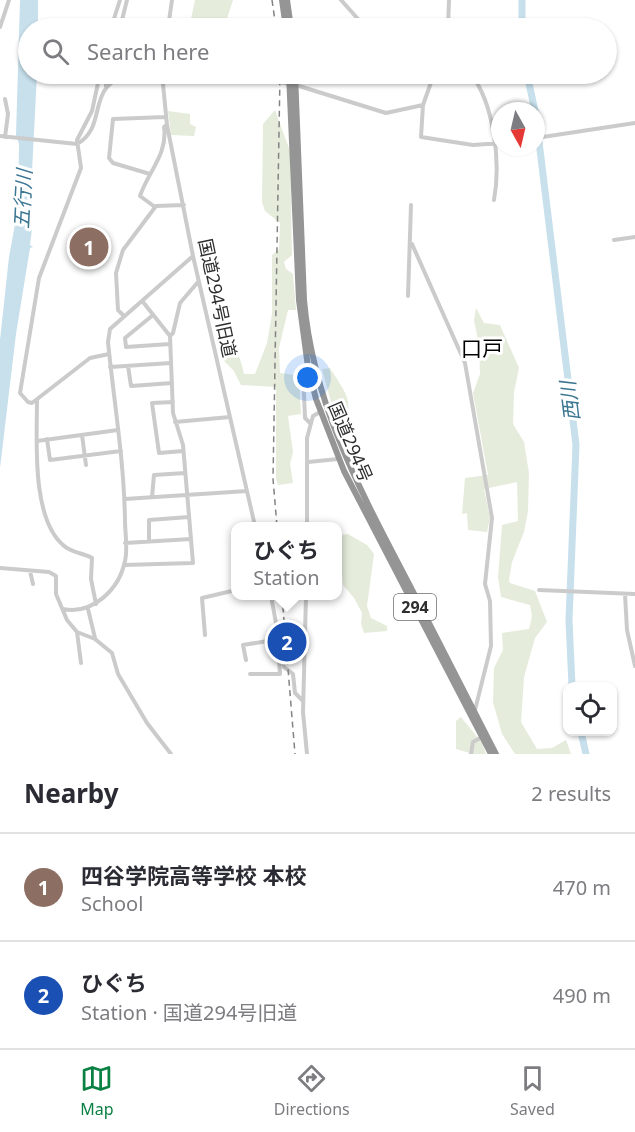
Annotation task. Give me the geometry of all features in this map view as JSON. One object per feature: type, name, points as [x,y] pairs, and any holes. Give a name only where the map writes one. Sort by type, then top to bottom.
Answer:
[{"type":"highway","points":[[282,0],[285,18]]},
{"type":"highway","points":[[287,0],[290,18]]},
{"type":"highway","name":"国道294号","points":[[292,85],[298,291],[308,367],[338,459],[491,754]]},
{"type":"highway","name":"国道294号","points":[[292,85],[304,307],[323,411],[354,479],[496,754]]},
{"type":"street","points":[[0,27],[9,0]]},
{"type":"street","points":[[114,18],[120,0]]},
{"type":"street","points":[[122,18],[127,0]]},
{"type":"street","points":[[169,18],[172,0]]},
{"type":"street","points":[[341,0],[357,18]]},
{"type":"street","points":[[448,0],[448,18]]},
{"type":"street","points":[[98,84],[92,111],[77,144],[81,168],[39,278],[20,393],[30,403],[37,400],[90,358],[109,354]]},
{"type":"street","points":[[77,144],[87,135],[106,86],[109,84]]},
{"type":"street","name":"国道294号旧道","points":[[163,84],[165,117],[198,282],[254,522]]},
{"type":"street","points":[[288,84],[386,113],[423,105]]},
{"type":"street","points":[[430,84],[423,105],[422,137],[473,145],[491,144]]},
{"type":"street","points":[[477,84],[482,91],[491,123]]},
{"type":"street","points":[[5,99],[8,114],[3,137],[41,138],[77,144]]},
{"type":"street","points":[[150,174],[111,160],[108,153],[112,119],[165,117]]},
{"type":"street","points":[[545,137],[635,123]]},
{"type":"street","points":[[155,207],[141,197],[150,174],[159,160],[165,134],[164,127],[167,125]]},
{"type":"street","points":[[494,200],[497,184],[497,156]]},
{"type":"street","points":[[124,316],[118,310],[118,266],[126,244],[155,207],[161,204],[184,205]]},
{"type":"street","points":[[408,296],[412,244],[411,205]]},
{"type":"street","points":[[614,240],[635,237]]},
{"type":"street","points":[[412,244],[465,363],[492,518],[485,584],[490,601],[491,646],[474,712]]},
{"type":"street","points":[[63,609],[88,609],[96,604],[110,592],[126,557],[125,499],[110,367],[110,330],[193,256]]},
{"type":"street","points":[[124,565],[193,563],[183,451],[172,402],[170,336],[174,331],[184,297],[198,282]]},
{"type":"street","points":[[143,302],[170,336]]},
{"type":"street","points":[[153,315],[125,338],[126,347],[170,344]]},
{"type":"street","points":[[110,367],[171,363]]},
{"type":"street","points":[[128,366],[131,386],[172,383]]},
{"type":"street","points":[[308,367],[303,371],[305,418],[310,423]]},
{"type":"street","points":[[37,400],[37,441],[46,520],[63,546],[92,558],[91,579],[96,604]]},
{"type":"street","points":[[172,402],[152,404],[159,453],[183,451]]},
{"type":"street","points":[[307,522],[310,423],[313,416],[323,411]]},
{"type":"street","points":[[175,422],[230,417]]},
{"type":"street","points":[[37,441],[118,430]]},
{"type":"street","points":[[82,435],[86,465]]},
{"type":"street","points":[[47,439],[50,460],[121,451]]},
{"type":"street","points":[[308,462],[338,459]]},
{"type":"street","points":[[152,498],[154,475],[185,473]]},
{"type":"street","points":[[125,499],[247,491]]},
{"type":"street","points":[[149,542],[149,520],[189,517]]},
{"type":"street","points":[[125,543],[191,539]]},
{"type":"street","points":[[0,568],[49,572],[56,576],[56,594],[67,620],[77,632],[95,639],[112,653],[118,674],[147,723],[171,754]]},
{"type":"street","points":[[30,570],[33,584]]},
{"type":"street","points":[[539,590],[635,594]]},
{"type":"street","points":[[206,635],[202,598],[231,591]]},
{"type":"street","points":[[625,594],[627,630],[635,666]]},
{"type":"street","points":[[272,600],[286,669]]},
{"type":"street","points":[[306,600],[303,701],[307,754]]},
{"type":"street","points":[[88,609],[95,639]]},
{"type":"street","points":[[77,632],[81,663]]},
{"type":"street","points":[[246,660],[243,645],[280,639]]},
{"type":"street","points":[[250,674],[280,674],[279,660]]},
{"type":"street","points":[[280,669],[286,669],[293,674],[295,693],[303,701]]},
{"type":"street","points":[[471,754],[473,742],[482,737]]},
{"type":"green space","points":[[195,0],[233,0],[227,18],[191,18]]},
{"type":"green space","points":[[275,110],[290,151],[292,255],[284,262],[286,269],[293,274],[296,310],[288,310],[279,348],[280,373],[296,375],[299,378],[301,414],[288,416],[293,452],[290,464],[293,483],[278,485],[276,479],[276,387],[241,385],[234,371],[220,357],[221,345],[215,328],[221,329],[233,345],[241,361],[244,374],[255,374],[267,343],[272,314],[272,255],[279,249],[280,223],[265,211],[262,202],[263,124]]},
{"type":"green space","points":[[168,111],[190,114],[190,124],[196,127],[194,136],[171,135]]},
{"type":"green space","points":[[476,308],[484,323],[500,325],[519,368],[514,392],[513,424],[524,442],[529,473],[528,511],[524,532],[512,562],[509,580],[510,583],[535,591],[547,622],[535,638],[524,677],[521,722],[537,749],[552,748],[566,740],[571,754],[515,754],[502,734],[493,702],[494,668],[503,650],[502,633],[529,629],[532,616],[530,605],[501,597],[498,577],[502,525],[518,521],[517,482],[484,489],[490,518],[487,532],[468,530],[467,513],[462,514],[465,478],[488,475],[473,393],[480,374],[479,345],[474,320]]},
{"type":"green space","points":[[330,368],[347,398],[348,405],[348,413],[339,431],[322,369]]},
{"type":"green space","points":[[348,534],[367,545],[374,554],[367,606],[371,618],[387,626],[387,631],[364,633],[361,624],[362,613],[354,598],[343,585],[342,535]]},
{"type":"green space","points":[[461,717],[482,743],[486,754],[473,754],[456,749],[456,721]]},
{"type":"water","points":[[20,0],[38,0],[38,18],[19,18]]},
{"type":"water","name":"五行川","points":[[18,68],[18,84],[36,84],[30,210],[32,229],[30,245],[33,247],[30,248],[16,334],[0,468],[0,340],[9,257],[18,208],[19,144],[16,135]]},
{"type":"waterway","name":"西川","points":[[522,0],[522,18]]},
{"type":"waterway","name":"西川","points":[[529,84],[533,102]]},
{"type":"waterway","name":"西川","points":[[541,156],[576,445],[569,620],[572,682]]},
{"type":"waterway","name":"西川","points":[[582,736],[586,754]]},
{"type":"railway","points":[[272,0],[275,18]]},
{"type":"railway","points":[[277,522],[273,479],[280,84]]},
{"type":"railway","points":[[282,600],[295,754]]},
{"type":"place","name":"四谷学院高等学校 本校","points":[[89,247]]},
{"type":"place","name":"ひぐち","points":[[287,642]]},
{"type":"district","name":"口戸","points":[[482,349]]}]
